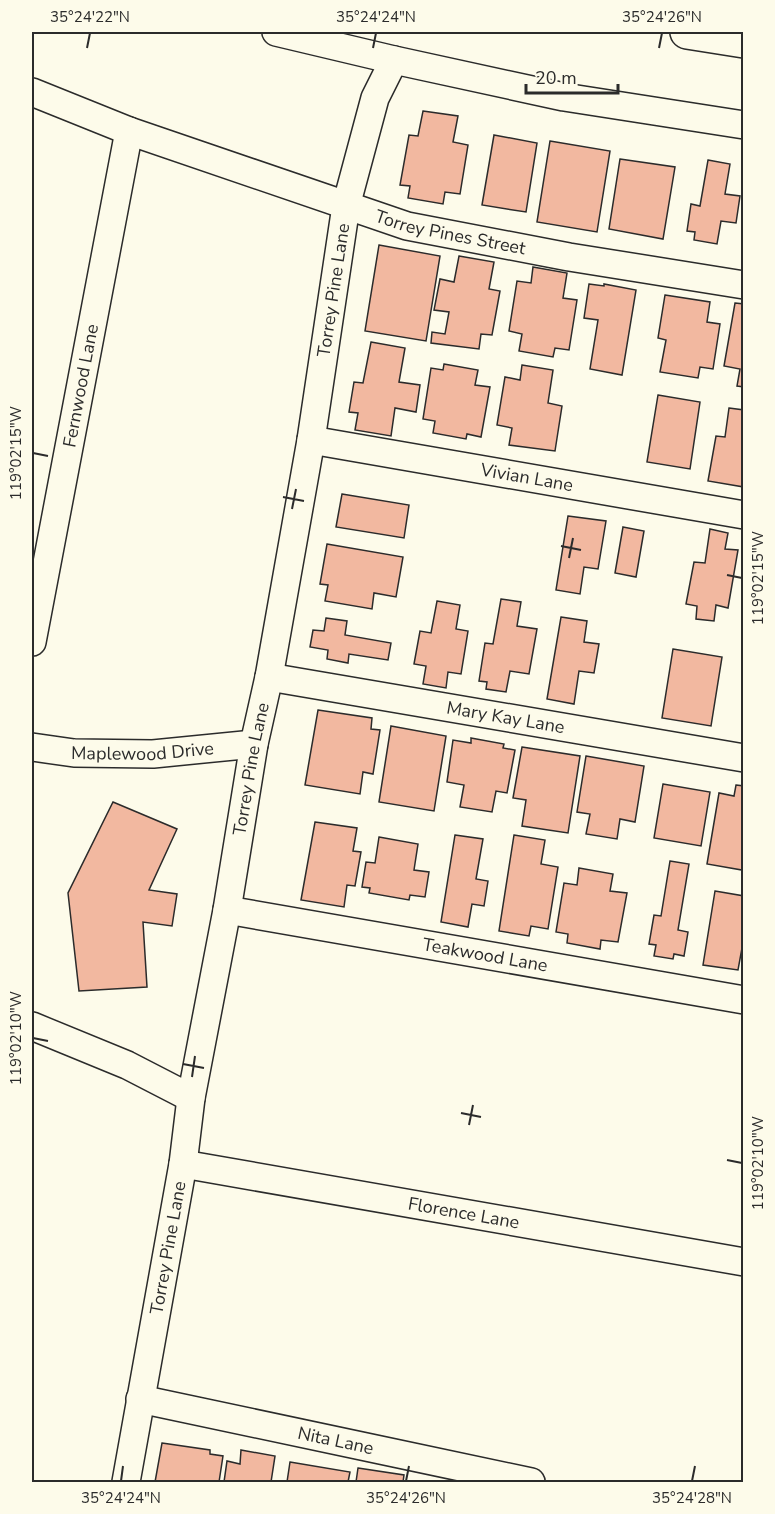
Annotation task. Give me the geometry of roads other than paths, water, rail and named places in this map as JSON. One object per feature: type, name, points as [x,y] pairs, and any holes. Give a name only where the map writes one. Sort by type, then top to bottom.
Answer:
[{"type":"main road","points":[[687,32],[744,41]]},
{"type":"street","points":[[276,32],[564,97],[744,125]]},
{"type":"street","name":"Torrey Pine Lane","points":[[126,1482],[183,1164],[191,1098],[311,440],[346,206],[375,98],[394,60]]},
{"type":"street","name":"Torrey Pines Street","points":[[32,92],[129,130],[407,226],[568,257],[744,285]]},
{"type":"street","name":"Fernwood Lane","points":[[32,642],[129,130]]},
{"type":"street","name":"Vivian Lane","points":[[311,440],[744,515]]},
{"type":"street","name":"Mary Kay Lane","points":[[269,677],[744,758]]},
{"type":"street","name":"Maplewood Drive","points":[[32,747],[74,753],[153,754],[254,744]]},
{"type":"street","name":"Teakwood Lane","points":[[227,910],[744,1000]]},
{"type":"street","points":[[32,1026],[127,1065],[191,1098]]},
{"type":"street","name":"Florence Lane","points":[[183,1164],[744,1262]]},
{"type":"street","name":"Nita Lane","points":[[140,1399],[531,1482]]}]
